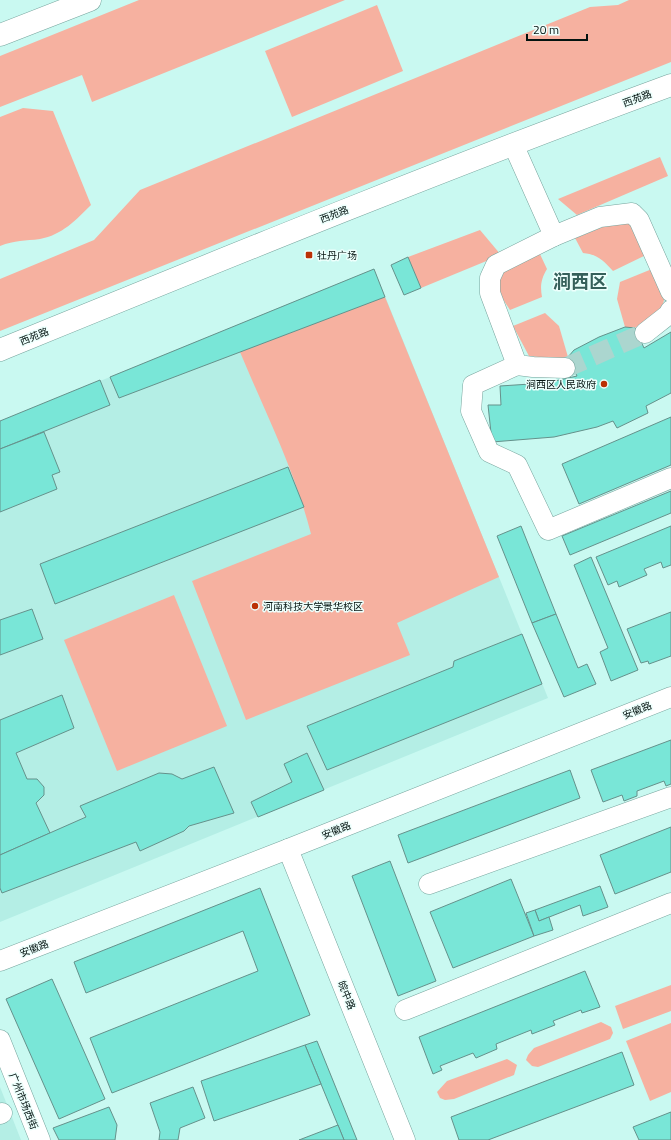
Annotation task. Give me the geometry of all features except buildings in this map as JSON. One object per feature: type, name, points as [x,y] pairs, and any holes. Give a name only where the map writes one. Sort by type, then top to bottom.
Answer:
[{"type":"main road","points":[[0,36],[90,0]]},
{"type":"main road","name":"西苑路","points":[[0,350],[284,233],[513,144],[671,85]]},
{"type":"street","points":[[513,144],[554,236]]},
{"type":"street","points":[[517,365],[490,293],[490,278],[496,265],[554,236],[600,217],[632,212],[639,220],[671,292]]},
{"type":"street","points":[[645,333],[668,315],[671,310]]},
{"type":"street","points":[[565,368],[517,365],[473,385],[471,412],[489,452],[517,465],[548,530],[671,478]]},
{"type":"street","name":"安徽路","points":[[0,961],[288,849],[671,697]]},
{"type":"street","points":[[429,884],[671,797]]},
{"type":"street","name":"皖中路","points":[[288,849],[405,1140]]},
{"type":"street","points":[[405,1010],[671,903]]},
{"type":"street","name":"广州市场西街","points":[[0,1040],[40,1140]]},
{"type":"shaded area","points":[[139,0],[345,0],[92,102],[82,75],[0,107],[0,56]]},
{"type":"shaded area","points":[[629,0],[671,0],[671,62],[0,331],[0,279],[94,240],[140,190],[590,7],[618,5]]},
{"type":"shaded area","points":[[377,5],[403,71],[292,117],[265,51]]},
{"type":"shaded area","points":[[23,108],[53,111],[91,205],[68,226],[55,234],[40,239],[15,242],[0,246],[0,117]]},
{"type":"shaded area","points":[[660,157],[668,176],[577,215],[558,199]]},
{"type":"shaded area","points":[[615,222],[627,222],[634,228],[646,255],[613,271],[600,259],[583,253],[575,238]]},
{"type":"shaded area","points":[[480,230],[501,255],[421,288],[408,257]]},
{"type":"shaded area","points":[[539,252],[547,269],[543,276],[541,289],[542,297],[510,310],[498,288],[500,274],[511,264]]},
{"type":"shaded area","name":"河南科技大学景华校区","points":[[374,269],[548,698],[0,922],[0,422]]},
{"type":"shaded area","points":[[652,269],[665,296],[662,308],[635,328],[625,327],[617,299],[620,282]]},
{"type":"shaded area","points":[[385,297],[499,577],[397,623],[410,655],[246,720],[192,581],[311,534],[297,487],[240,352]]},
{"type":"shaded area","points":[[545,313],[559,326],[568,357],[559,359],[529,356],[513,326]]},
{"type":"shaded area","points":[[174,595],[227,726],[117,771],[64,640]]},
{"type":"shaded area","points":[[671,985],[671,1011],[623,1029],[615,1006]]},
{"type":"shaded area","points":[[601,1022],[611,1027],[613,1033],[610,1039],[538,1067],[532,1066],[526,1060],[534,1048]]},
{"type":"shaded area","points":[[671,1023],[671,1092],[650,1101],[626,1041]]},
{"type":"shaded area","points":[[507,1059],[517,1065],[514,1075],[454,1099],[445,1100],[440,1098],[437,1092],[447,1081]]},
{"type":"shaded area","points":[[0,1087],[21,1140],[0,1140]]},
{"type":"tunnel","points":[[565,368],[645,333]]},
{"type":"place","name":"牡丹广场","points":[[309,255]]},
{"type":"place","name":"涧西区人民政府","points":[[604,384]]},
{"type":"place","name":"河南科技大学景华校区","points":[[255,606]]},
{"type":"district","name":"涧西区","points":[[580,282]]}]
